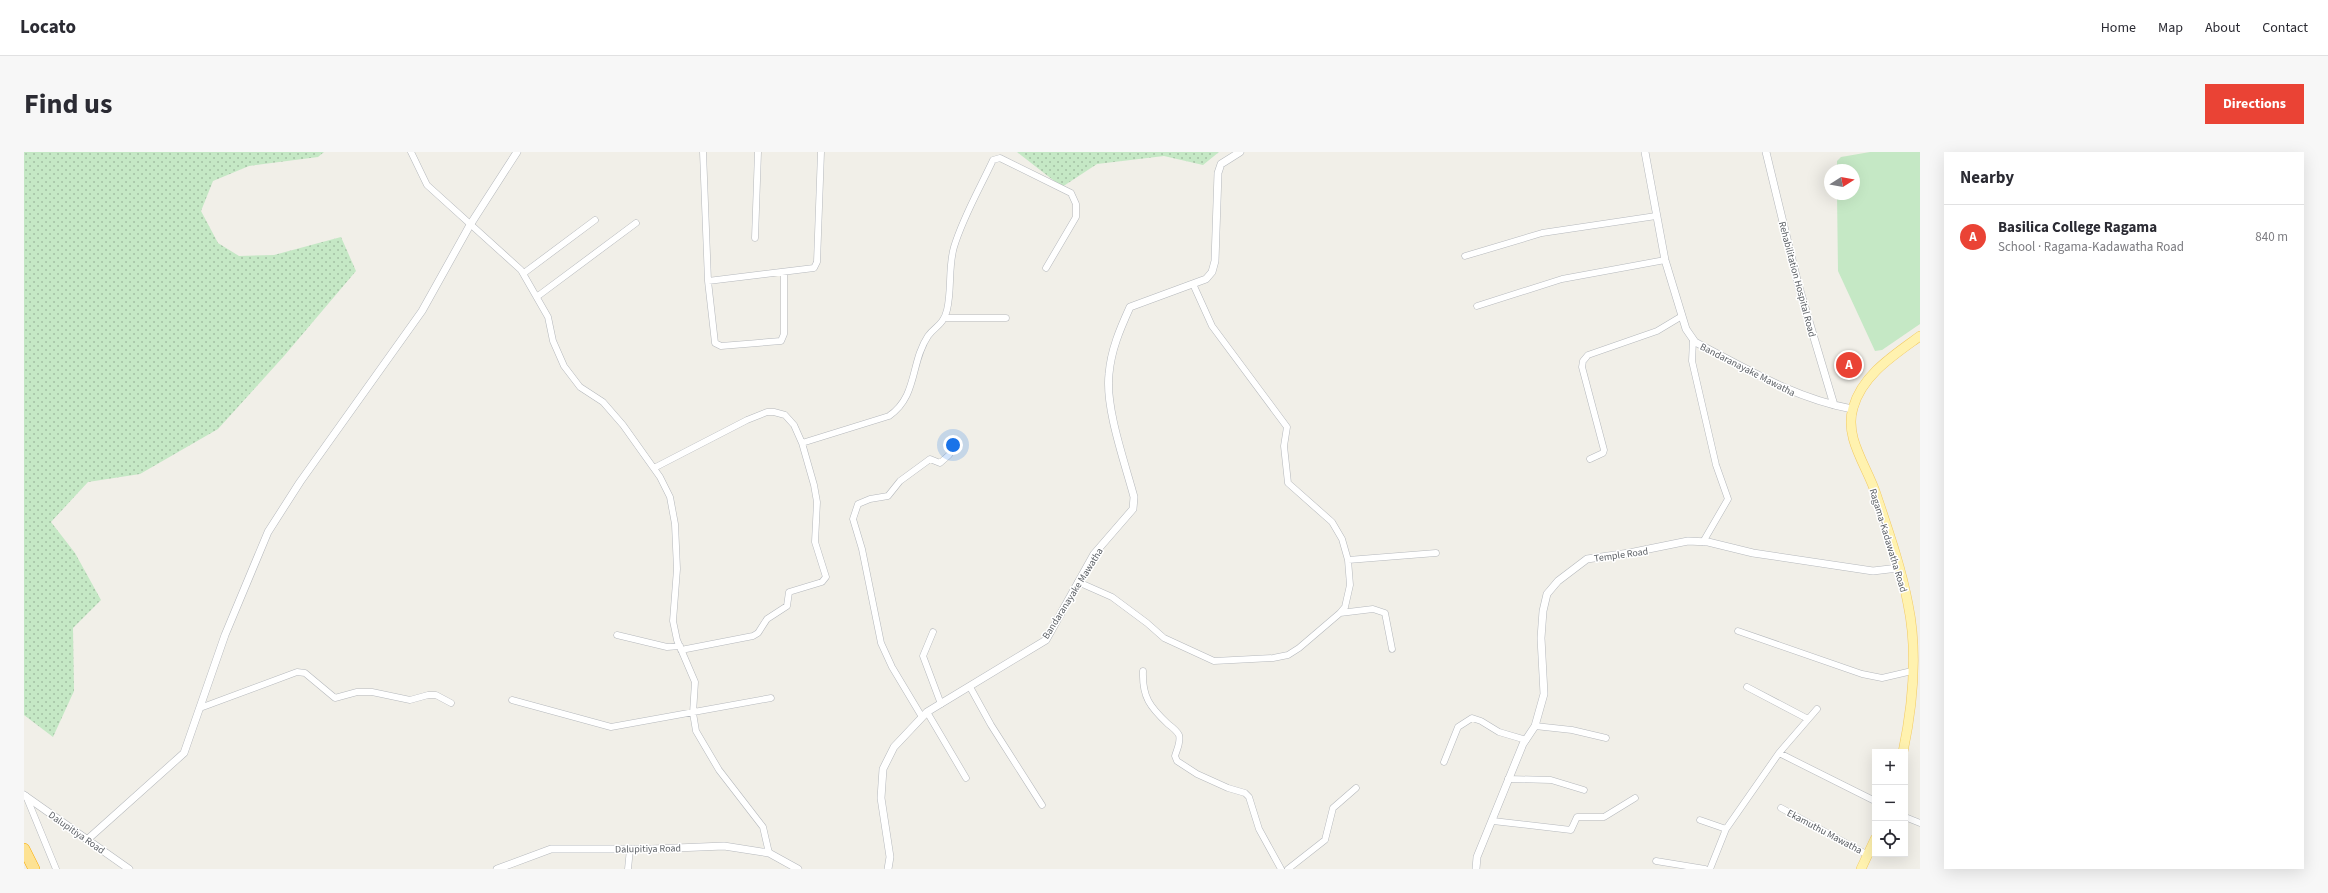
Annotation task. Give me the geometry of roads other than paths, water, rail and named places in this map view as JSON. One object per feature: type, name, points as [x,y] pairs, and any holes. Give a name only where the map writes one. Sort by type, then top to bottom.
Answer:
[{"type":"highway","points":[[24,848],[34,869]]},
{"type":"main road","name":"Ragama-Kadawatha Road","points":[[1904,749],[1916,688],[1912,671],[1912,626],[1905,590],[1875,492],[1855,444],[1851,420],[1852,409],[1861,388],[1869,378],[1895,354],[1920,336]]},
{"type":"main road","points":[[1861,869],[1872,846]]},
{"type":"street","points":[[412,152],[427,185],[524,273],[538,296],[548,317],[553,341],[564,366],[580,387],[603,402],[636,442],[654,468],[670,498],[674,524],[677,569],[673,621],[680,648],[695,682],[693,713],[696,731],[719,770],[763,827],[769,853]]},
{"type":"street","points":[[88,839],[184,753],[225,635],[268,532],[300,482],[422,311],[470,225],[517,152]]},
{"type":"street","points":[[703,152],[708,281],[715,343],[721,346],[781,341],[784,334],[784,272]]},
{"type":"street","points":[[755,238],[758,152]]},
{"type":"street","points":[[708,281],[814,268],[817,262],[821,152]]},
{"type":"street","points":[[802,443],[889,416],[899,409],[909,393],[913,373],[928,336],[938,328],[945,318],[948,308],[950,260],[955,245],[993,160],[1000,158],[1004,152]]},
{"type":"street","name":"Bandaranayake Mawatha","points":[[888,869],[890,857],[881,798],[883,770],[894,747],[925,714],[1046,640],[1094,554],[1133,509],[1134,497],[1113,419],[1108,376],[1114,344],[1130,308],[1206,279],[1212,272],[1215,261],[1218,173],[1221,164],[1240,152]]},
{"type":"street","name":"Bandaranayake Mawatha","points":[[1645,152],[1665,260],[1686,329],[1693,340],[1791,391],[1813,400],[1852,409]]},
{"type":"street","name":"Rehabilitation Hospital Road","points":[[1766,152],[1798,284],[1834,405]]},
{"type":"street","points":[[1000,158],[1072,193],[1076,204],[1076,217],[1046,268]]},
{"type":"street","points":[[1465,256],[1542,233],[1656,216]]},
{"type":"street","points":[[524,273],[595,220]]},
{"type":"street","points":[[538,296],[636,223]]},
{"type":"street","points":[[1477,306],[1562,279],[1665,260]]},
{"type":"street","points":[[1078,582],[1112,598],[1147,623],[1164,638],[1214,661],[1273,658],[1288,655],[1299,648],[1340,614],[1345,607],[1350,585],[1348,560],[1342,539],[1332,522],[1288,483],[1284,446],[1287,427],[1212,326],[1192,284]]},
{"type":"street","points":[[1590,459],[1603,453],[1604,450],[1582,367],[1583,361],[1588,355],[1657,331],[1682,316]]},
{"type":"street","points":[[945,318],[1006,318]]},
{"type":"street","points":[[1693,340],[1692,361],[1716,465],[1728,499],[1703,542]]},
{"type":"street","points":[[617,635],[667,647],[680,648],[753,636],[758,633],[767,619],[787,606],[789,592],[822,582],[826,578],[816,542],[817,502],[815,491],[802,443],[794,425],[784,415],[774,412],[767,412],[747,420],[654,468]]},
{"type":"street","points":[[949,455],[940,462],[930,459],[900,481],[888,496],[870,499],[858,504],[853,513],[853,519],[862,549],[881,644],[892,668],[925,714],[966,778]]},
{"type":"street","name":"Temple Road","points":[[1476,869],[1477,857],[1493,821],[1508,779],[1526,740],[1535,726],[1544,694],[1541,638],[1543,611],[1547,594],[1558,581],[1587,559],[1637,552],[1688,541],[1703,542],[1754,553],[1873,571],[1898,568]]},
{"type":"street","points":[[1348,560],[1436,553]]},
{"type":"street","points":[[1340,614],[1373,609],[1385,613],[1392,649]]},
{"type":"street","points":[[1738,631],[1862,674],[1882,678],[1912,671]]},
{"type":"street","points":[[934,632],[923,656],[941,704]]},
{"type":"street","points":[[1143,671],[1142,687],[1146,698],[1155,712],[1178,733],[1180,742],[1175,756],[1177,761],[1197,774],[1228,788],[1245,793],[1249,797],[1259,829],[1281,869]]},
{"type":"street","points":[[200,708],[297,672],[305,674],[336,698],[357,692],[372,692],[410,700],[428,694],[436,695],[452,703]]},
{"type":"street","points":[[970,687],[991,724],[1042,805]]},
{"type":"street","points":[[1747,687],[1808,718]]},
{"type":"street","points":[[512,700],[611,727],[771,698]]},
{"type":"street","points":[[1710,869],[1726,829],[1779,753],[1817,709]]},
{"type":"street","points":[[1444,762],[1458,727],[1472,718],[1482,721],[1499,732],[1526,740]]},
{"type":"street","points":[[1535,726],[1572,730],[1606,738]]},
{"type":"street","points":[[1779,753],[1872,800]]},
{"type":"street","points":[[1508,779],[1551,780],[1584,790]]},
{"type":"street","points":[[1288,869],[1325,840],[1333,808],[1356,788]]},
{"type":"street","points":[[25,795],[56,869]]},
{"type":"street","name":"Dalupitiya Road","points":[[25,795],[129,869]]},
{"type":"street","points":[[1493,821],[1571,830],[1577,817],[1604,817],[1635,798]]},
{"type":"street","name":"Ekamuthu Mawatha","points":[[1782,808],[1868,855]]},
{"type":"street","points":[[1908,818],[1920,823]]},
{"type":"street","points":[[1700,820],[1726,829]]},
{"type":"street","name":"Dalupitiya Road","points":[[497,869],[551,849],[630,849],[724,846],[769,853],[798,869]]},
{"type":"street","points":[[628,869],[630,849]]},
{"type":"street","points":[[1656,861],[1705,869]]},
{"type":"place","name":"Basilica College Ragama","points":[[1849,365]]}]
